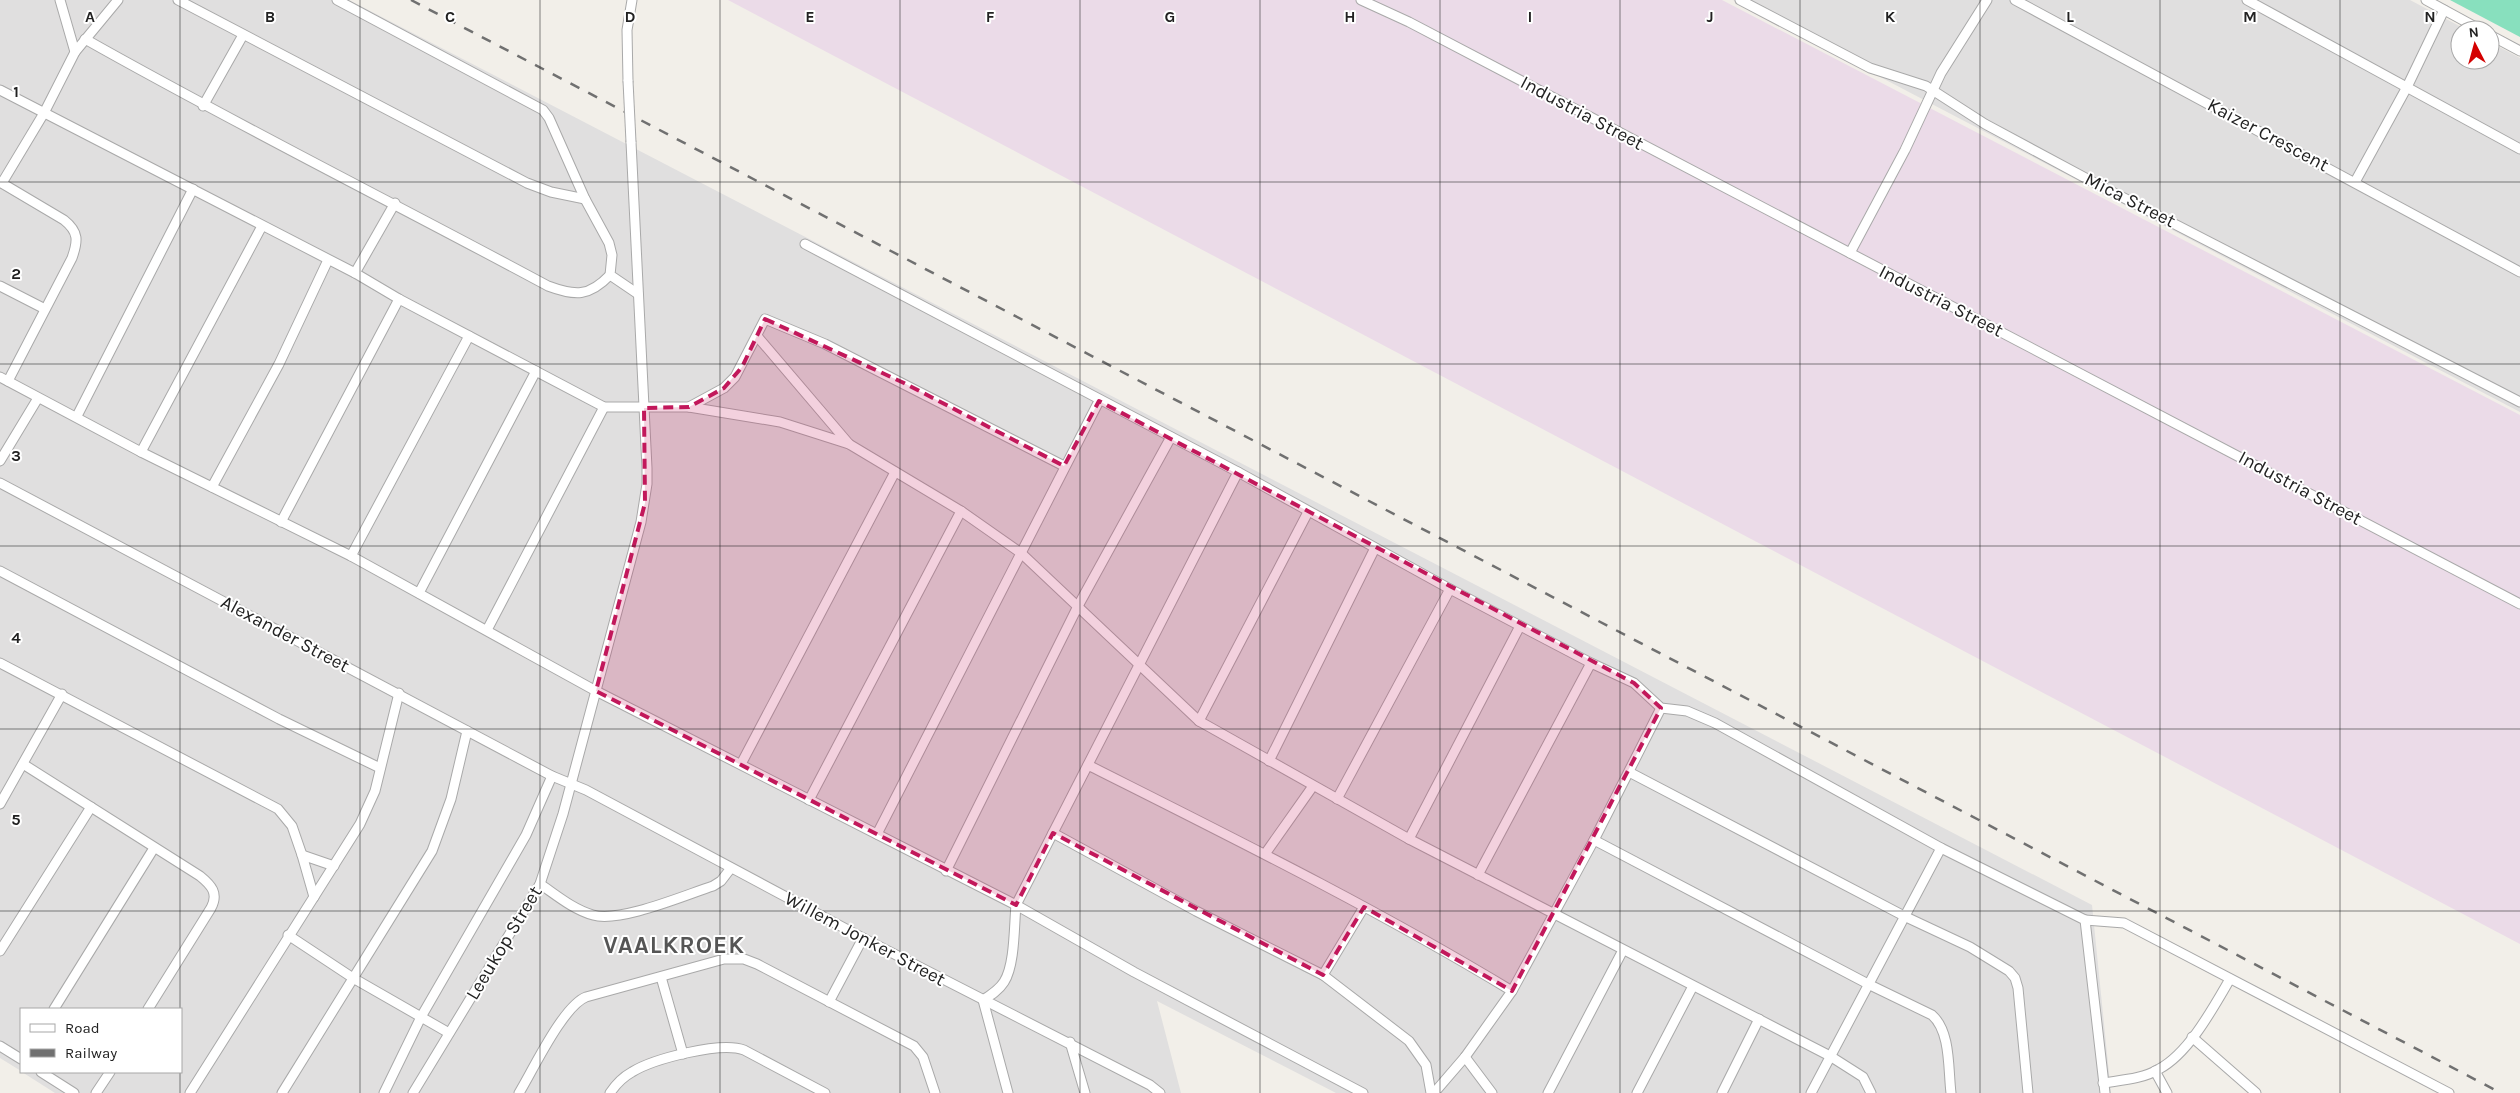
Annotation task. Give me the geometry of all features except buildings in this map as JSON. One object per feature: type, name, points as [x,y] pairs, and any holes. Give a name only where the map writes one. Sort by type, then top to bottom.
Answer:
[{"type":"street","points":[[60,0],[75,52]]},
{"type":"street","points":[[118,0],[75,52],[44,113],[1,182],[64,220],[75,231],[76,245],[72,258],[46,309],[4,379],[142,452],[351,556],[596,692],[1016,905],[1134,972],[1363,1093]]},
{"type":"street","points":[[178,0],[527,183],[551,192],[585,199]]},
{"type":"street","points":[[85,39],[203,106],[395,203],[548,286],[563,291],[584,292],[600,286],[610,275],[612,255],[609,244],[585,199],[550,118],[544,110],[338,0]]},
{"type":"street","name":"Leeukop Street","points":[[413,1093],[540,884],[557,836],[645,503],[647,484],[644,408],[628,81],[627,30],[632,0]]},
{"type":"street","name":"Industria Street","points":[[1361,0],[1850,253],[2520,604]]},
{"type":"street","points":[[1850,253],[1905,150],[1947,62],[1987,0]]},
{"type":"street","name":"Kaizer Crescent","points":[[2015,0],[2520,272]]},
{"type":"street","points":[[2247,0],[2520,149]]},
{"type":"street","points":[[2426,0],[2462,20]]},
{"type":"street","name":"Mica Street","points":[[1742,1],[1870,68],[1920,83],[1934,90],[1980,122],[2520,402]]},
{"type":"street","points":[[2355,182],[2407,87],[2444,10]]},
{"type":"street","points":[[203,106],[242,35]]},
{"type":"street","points":[[2500,40],[2520,51]]},
{"type":"street","points":[[0,90],[355,273],[399,299],[604,407],[689,407],[780,422],[849,444],[961,511],[1021,553],[1140,662],[1179,703],[1200,721],[1408,839],[1830,1056],[1863,1077],[1871,1093]]},
{"type":"street","points":[[77,416],[193,189]]},
{"type":"street","points":[[355,273],[395,203]]},
{"type":"street","points":[[142,452],[262,226]]},
{"type":"street","points":[[805,244],[1099,401],[1238,472],[1308,512],[1591,664],[1634,683],[1661,708],[1695,713],[1940,848],[2085,920],[2124,922],[2449,1093]]},
{"type":"street","points":[[212,487],[279,364],[328,260]]},
{"type":"street","points":[[610,275],[638,294]]},
{"type":"street","points":[[0,286],[46,309]]},
{"type":"street","points":[[281,522],[399,299]]},
{"type":"street","points":[[689,407],[724,388],[735,377],[765,319],[796,331],[904,383],[1064,466]]},
{"type":"street","points":[[351,556],[469,336]]},
{"type":"street","points":[[757,336],[849,444]]},
{"type":"street","points":[[419,593],[536,371]]},
{"type":"street","points":[[0,461],[38,398]]},
{"type":"street","points":[[876,834],[1099,401]]},
{"type":"street","points":[[487,630],[604,407]]},
{"type":"street","points":[[946,871],[1078,606],[1171,437]]},
{"type":"street","points":[[741,764],[895,472]]},
{"type":"street","points":[[1008,1093],[983,1000],[998,989],[1006,978],[1010,967],[1016,905],[1238,472]]},
{"type":"street","name":"Alexander Street","points":[[0,483],[399,693],[552,776],[570,783]]},
{"type":"street","points":[[809,800],[961,511]]},
{"type":"street","points":[[1200,721],[1308,512]]},
{"type":"street","points":[[1269,760],[1375,548]]},
{"type":"street","points":[[0,571],[279,719],[380,768]]},
{"type":"street","points":[[1337,799],[1450,589]]},
{"type":"street","points":[[1408,839],[1520,626]]},
{"type":"street","points":[[0,663],[278,809],[292,826],[314,897]]},
{"type":"street","points":[[1478,875],[1591,664]]},
{"type":"street","points":[[190,1093],[334,866],[368,808],[399,693]]},
{"type":"street","points":[[0,804],[62,694]]},
{"type":"street","points":[[1432,1093],[1465,1057],[1512,991],[1594,840],[1661,708]]},
{"type":"street","points":[[282,1093],[437,840],[451,799],[467,731]]},
{"type":"street","points":[[23,764],[200,876],[212,887],[215,898],[212,908],[149,1008]]},
{"type":"street","points":[[1088,765],[1265,854],[1440,947],[1512,991]]},
{"type":"street","points":[[1629,772],[1906,917],[1970,947],[2012,974],[2018,988],[2028,1093]]},
{"type":"street","points":[[384,1093],[421,1017],[526,834],[552,776]]},
{"type":"street","name":"Willem Jonker Street","points":[[570,783],[863,938],[983,1000],[1070,1042],[1150,1085],[1160,1093]]},
{"type":"street","points":[[1265,854],[1314,786]]},
{"type":"street","points":[[0,951],[91,807]]},
{"type":"street","points":[[1053,833],[1196,911],[1323,975],[1409,1041],[1426,1066],[1432,1093]]},
{"type":"street","points":[[1594,840],[1870,985],[1928,1013],[1940,1023],[1944,1034],[1950,1093]]},
{"type":"street","points":[[55,1008],[154,848]]},
{"type":"street","points":[[1811,1093],[1906,917],[1940,848]]},
{"type":"street","points":[[302,855],[334,866]]},
{"type":"street","points":[[540,884],[588,913],[605,917],[628,913],[713,886],[721,881],[731,868]]},
{"type":"street","points":[[1323,975],[1364,907]]},
{"type":"street","points":[[2085,920],[2104,1093]]},
{"type":"street","points":[[288,936],[353,978],[449,1033]]},
{"type":"street","points":[[829,1002],[863,938]]},
{"type":"street","points":[[1548,1093],[1623,950]]},
{"type":"street","points":[[519,1093],[562,1020],[576,1003],[586,997],[724,959],[744,959],[914,1046],[923,1057],[935,1093]]},
{"type":"street","points":[[661,977],[683,1054]]},
{"type":"street","points":[[2103,1083],[2137,1078],[2155,1071],[2174,1058],[2215,1006],[2230,979]]},
{"type":"street","points":[[1638,1093],[1693,986]]},
{"type":"street","points":[[1722,1093],[1759,1019]]},
{"type":"street","points":[[2192,1037],[2256,1093]]},
{"type":"street","points":[[1070,1042],[1085,1093]]},
{"type":"street","points":[[0,1046],[20,1058]]},
{"type":"street","points":[[610,1093],[619,1082],[634,1071],[683,1054],[724,1047],[739,1048],[825,1093]]},
{"type":"street","points":[[1465,1057],[1492,1093]]},
{"type":"street","points":[[2155,1071],[2166,1093]]},
{"type":"street","points":[[43,1073],[74,1093]]},
{"type":"street","points":[[96,1093],[109,1073]]},
{"type":"highlighted area","points":[[765,319],[904,383],[1064,466],[1099,401],[1634,683],[1661,708],[1512,991],[1364,907],[1323,975],[1053,833],[1016,905],[596,691],[645,503],[644,408],[689,407],[724,388],[742,367]]},
{"type":"shaded area","name":"VAALKROEK","points":[[0,0],[349,0],[2092,905],[2111,1093],[1336,1093],[1157,1001],[1181,1093],[55,1093],[24,1073],[182,1073],[182,1008],[20,1008],[20,1070],[0,1058]]},
{"type":"shaded area","points":[[728,0],[1722,0],[2520,415],[2520,944]]},
{"type":"shaded area","points":[[1733,0],[2410,0],[2450,21],[2450,70],[2500,70],[2500,47],[2520,58],[2520,412]]},
{"type":"green space","points":[[2450,0],[2520,0],[2520,37],[2500,26],[2500,20],[2488,20]]},
{"type":"railway","points":[[411,0],[2501,1093]]},
{"type":"district","name":"VAALKROEK","points":[[674,945]]}]
